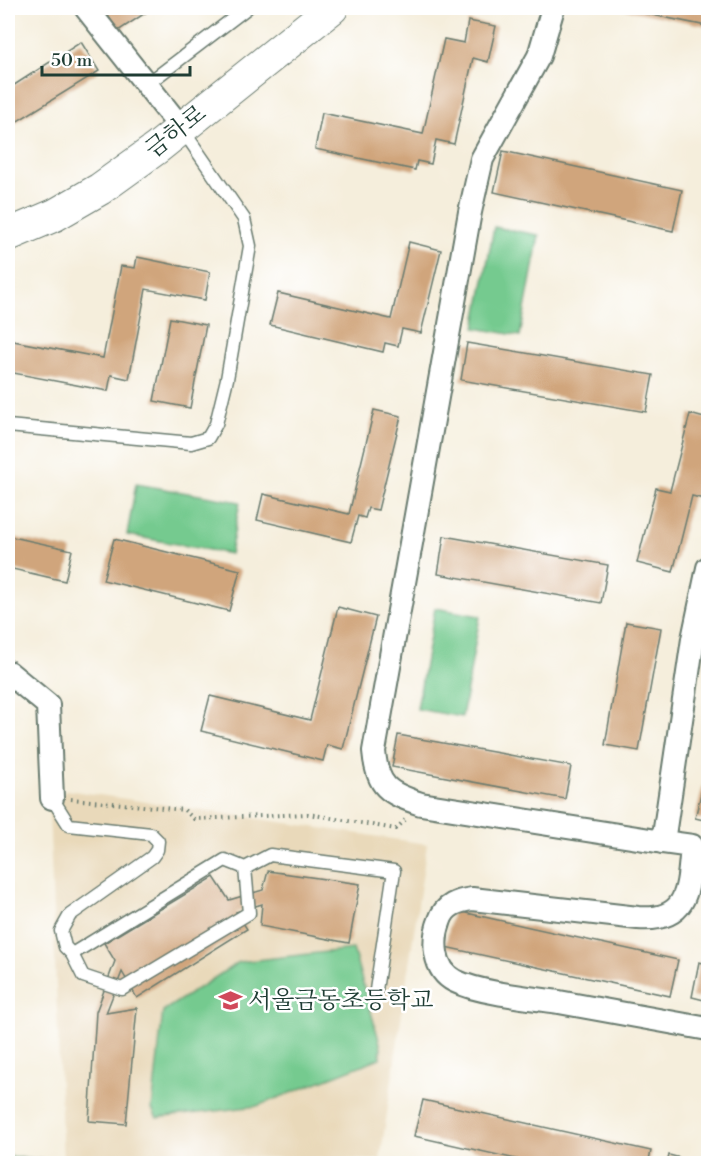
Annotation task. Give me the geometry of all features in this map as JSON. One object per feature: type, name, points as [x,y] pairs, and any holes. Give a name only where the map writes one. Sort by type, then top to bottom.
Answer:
[{"type":"main road","name":"금하로","points":[[8,235],[55,215],[100,189],[332,8]]},
{"type":"street","points":[[86,8],[181,128]]},
{"type":"street","points":[[552,8],[539,56],[482,159],[470,212],[374,751],[375,771],[382,784],[395,795],[421,804],[692,846],[686,894],[668,915],[657,920],[472,900],[456,901],[442,913],[435,932],[435,953],[443,969],[454,981],[505,994],[708,1029]]},
{"type":"street","points":[[663,842],[693,639],[708,568]]},
{"type":"street","points":[[8,672],[48,705],[52,798]]},
{"type":"lane","points":[[146,85],[247,8]]},
{"type":"lane","points":[[8,426],[191,443],[208,438],[216,424],[227,379],[250,246],[244,219],[181,128]]},
{"type":"lane","points":[[52,798],[69,825],[151,834],[158,841],[157,850],[152,857],[70,915],[61,931],[65,947],[72,954],[83,976],[122,989],[249,912],[245,868]]},
{"type":"lane","points":[[72,954],[225,860],[245,868],[270,855],[394,871],[376,990]]},
{"type":"path","points":[[52,798],[184,810],[194,819],[308,814],[396,829],[421,804]]},
{"type":"shaded area","name":"서울금동초등학교","points":[[66,790],[427,844],[380,1160],[230,1157],[199,1164],[63,1163],[49,808]]},
{"type":"green space","points":[[494,227],[539,235],[520,336],[475,328]]},
{"type":"green space","points":[[136,484],[240,502],[230,554],[127,535]]},
{"type":"green space","points":[[435,608],[480,616],[462,717],[417,709]]},
{"type":"green space","points":[[353,949],[381,1047],[380,1058],[257,1106],[157,1118],[152,1109],[163,1011],[239,962]]},
{"type":"green space","points":[[8,1156],[70,1163],[8,1163]]},
{"type":"building","points":[[103,8],[153,8],[118,31]]},
{"type":"building","points":[[618,8],[708,8],[707,26]]},
{"type":"building","points":[[468,21],[496,26],[488,62],[473,58],[454,144],[436,140],[431,164],[417,161],[415,170],[315,149],[322,113],[423,134],[444,39],[464,43]]},
{"type":"building","points":[[81,42],[99,71],[8,127],[8,89]]},
{"type":"building","points":[[503,151],[682,190],[673,231],[494,192]]},
{"type":"building","points":[[409,242],[441,250],[421,333],[402,329],[398,346],[385,343],[383,352],[270,325],[278,293],[391,319]]},
{"type":"building","points":[[137,257],[210,272],[205,300],[146,289],[129,379],[111,375],[108,391],[8,372],[8,340],[103,358],[121,266],[135,268]]},
{"type":"building","points":[[170,318],[206,325],[190,408],[154,401]]},
{"type":"building","points":[[467,343],[653,375],[646,412],[461,380]]},
{"type":"building","points":[[374,410],[401,416],[378,510],[368,508],[365,518],[358,516],[351,542],[257,520],[263,494],[349,514]]},
{"type":"building","points":[[690,414],[708,419],[708,500],[692,496],[673,572],[637,563],[656,488],[670,491]]},
{"type":"building","points":[[8,536],[72,550],[65,581],[8,568]]},
{"type":"building","points":[[444,536],[608,565],[601,603],[438,574]]},
{"type":"building","points":[[114,539],[240,570],[229,611],[103,580]]},
{"type":"building","points":[[338,607],[376,617],[343,749],[327,745],[323,761],[201,731],[210,696],[310,720]]},
{"type":"building","points":[[626,622],[661,628],[639,751],[605,745]]},
{"type":"building","points":[[398,735],[571,766],[565,799],[392,767]]},
{"type":"building","points":[[704,782],[708,783],[708,821],[695,818]]},
{"type":"building","points":[[268,871],[360,884],[349,943],[260,926],[262,904],[236,912],[247,929],[137,998],[122,972],[106,1013],[137,1008],[126,1124],[89,1121],[96,1012],[115,961],[104,943],[214,877],[229,900],[263,890]]},
{"type":"building","points":[[453,910],[678,960],[670,996],[445,947]]},
{"type":"building","points":[[699,962],[708,964],[708,1001],[692,997]]},
{"type":"building","points":[[423,1100],[651,1151],[648,1164],[538,1164],[414,1136]]},
{"type":"building","points":[[669,1155],[700,1163],[700,1164],[667,1164]]},
{"type":"place","name":"서울금동초등학교","points":[[230,1001]]}]
